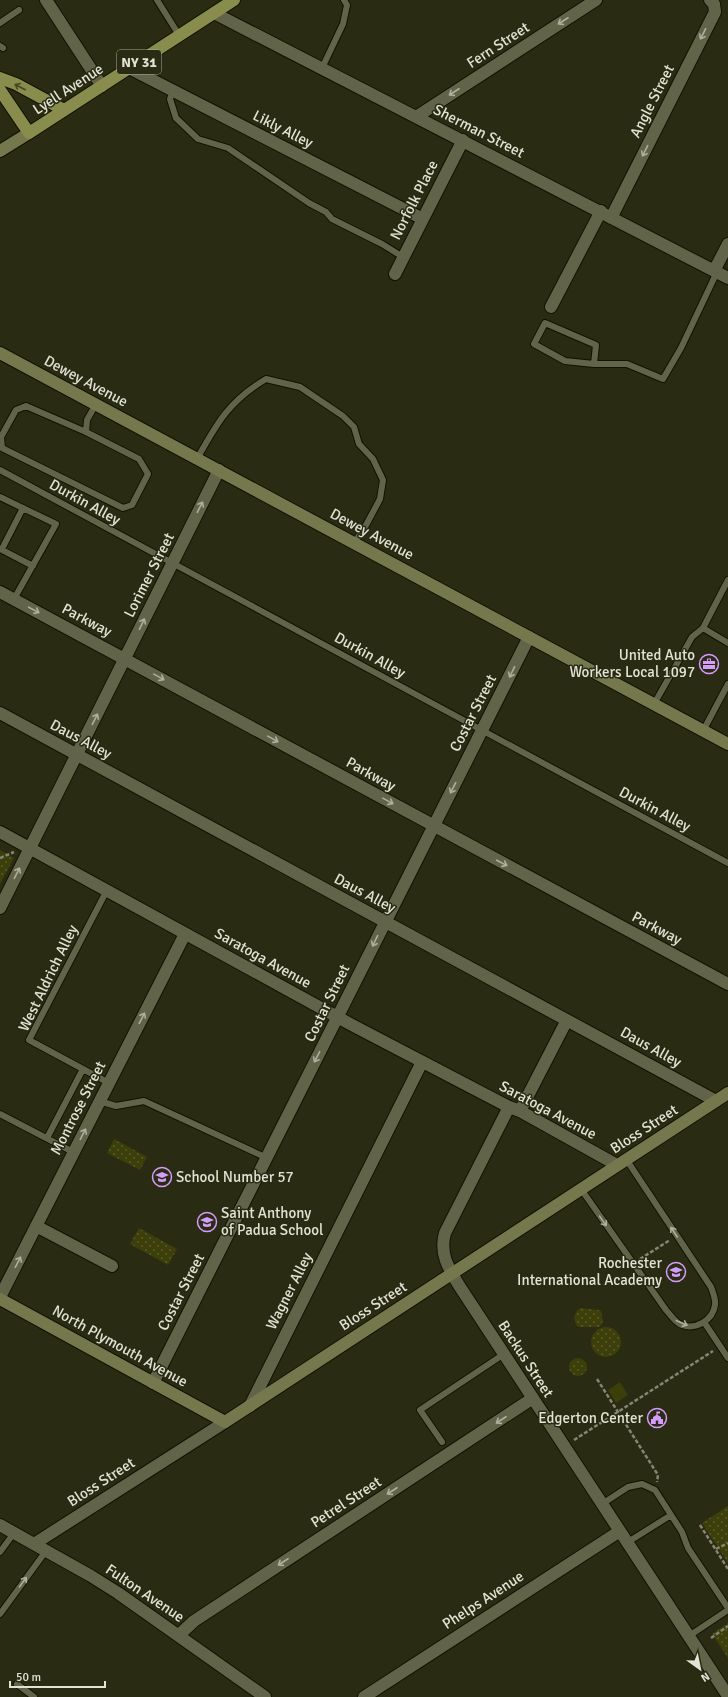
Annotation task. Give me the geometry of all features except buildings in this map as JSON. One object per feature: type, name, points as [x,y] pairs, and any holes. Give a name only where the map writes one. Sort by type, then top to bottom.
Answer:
[{"type":"main road","name":"Lyell Avenue","points":[[29,133],[234,0]]},
{"type":"main road","points":[[0,78],[16,84],[64,110]]},
{"type":"main road","points":[[0,90],[29,133]]},
{"type":"street","points":[[46,0],[102,86]]},
{"type":"street","name":"Fern Street","points":[[416,117],[596,0]]},
{"type":"street","name":"Angle Street","points":[[551,307],[606,214],[715,12],[714,4],[710,0]]},
{"type":"street","name":"Sherman Street","points":[[214,13],[720,273]]},
{"type":"street","name":"Likly Alley","points":[[129,68],[422,219]]},
{"type":"street","name":"Lyell Avenue","points":[[0,151],[29,133]]},
{"type":"street","name":"Norfolk Place","points":[[395,274],[463,140]]},
{"type":"street","points":[[720,273],[728,244]]},
{"type":"street","name":"Dewey Avenue","points":[[0,353],[728,744]]},
{"type":"street","name":"Lorimer Street","points":[[0,908],[219,470]]},
{"type":"street","name":"Parkway","points":[[0,592],[728,984]]},
{"type":"street","name":"Costar Street","points":[[153,1382],[338,1017],[384,922],[483,731],[529,637]]},
{"type":"street","name":"Daus Alley","points":[[0,713],[716,1101]]},
{"type":"street","name":"Saratoga Avenue","points":[[0,832],[422,1062],[509,1107],[622,1162]]},
{"type":"street","name":"Montrose Street","points":[[0,1298],[185,934]]},
{"type":"street","points":[[520,1112],[567,1020]]},
{"type":"street","name":"Wagner Alley","points":[[250,1406],[422,1062]]},
{"type":"street","name":"Bloss Street","points":[[34,1544],[250,1406],[728,1093]]},
{"type":"street","name":"Backus Street","points":[[509,1107],[445,1233],[443,1240],[443,1254],[452,1274],[728,1696]]},
{"type":"street","points":[[36,1226],[112,1266]]},
{"type":"street","name":"North Plymouth Avenue","points":[[0,1298],[225,1422]]},
{"type":"street","name":"Petrel Street","points":[[179,1635],[194,1620],[533,1398]]},
{"type":"street","name":"Fulton Avenue","points":[[0,1525],[91,1576],[179,1635],[265,1697]]},
{"type":"street","name":"Phelps Avenue","points":[[364,1697],[620,1531]]},
{"type":"lane","points":[[157,0],[179,35]]},
{"type":"lane","points":[[322,68],[343,24],[347,5],[344,0]]},
{"type":"lane","points":[[0,23],[19,10]]},
{"type":"lane","points":[[173,91],[170,99],[176,118],[198,139],[228,148],[309,203],[326,212],[332,219],[382,244],[404,257]]},
{"type":"lane","points":[[594,364],[596,345],[545,323],[534,344],[565,361],[594,364],[627,364],[663,379],[720,273]]},
{"type":"lane","points":[[197,459],[217,424],[236,401],[252,388],[266,379],[300,387],[343,416],[354,427],[359,444],[373,459],[383,480],[380,499],[365,527],[354,543]]},
{"type":"lane","points":[[86,432],[87,420],[96,404]]},
{"type":"lane","points":[[26,406],[86,432],[139,459],[148,474],[132,505],[123,508],[2,448],[1,437],[16,410],[26,406]]},
{"type":"lane","name":"Durkin Alley","points":[[0,470],[728,863]]},
{"type":"lane","points":[[0,497],[56,524],[14,599]]},
{"type":"lane","points":[[23,508],[1,549],[33,566]]},
{"type":"lane","points":[[654,704],[692,637],[703,628],[728,580]]},
{"type":"lane","points":[[703,628],[728,643]]},
{"type":"lane","points":[[703,730],[728,684]]},
{"type":"lane","name":"West Aldrich Alley","points":[[107,890],[29,1040],[109,1083]]},
{"type":"lane","points":[[47,1138],[83,1069]]},
{"type":"lane","points":[[99,1102],[116,1106],[144,1101],[266,1158]]},
{"type":"lane","points":[[0,1114],[74,1152]]},
{"type":"lane","points":[[581,1189],[666,1310],[677,1322],[690,1326],[704,1322],[714,1312],[716,1304],[711,1287],[677,1236],[622,1162]]},
{"type":"lane","points":[[704,1322],[728,1358]]},
{"type":"lane","points":[[442,1442],[420,1410],[504,1354]]},
{"type":"lane","points":[[602,1504],[628,1487],[642,1484],[655,1490],[682,1532],[688,1548],[728,1609],[689,1636]]},
{"type":"lane","points":[[628,1542],[671,1515]]},
{"type":"lane","points":[[0,1552],[14,1533]]},
{"type":"lane","points":[[0,1614],[46,1551]]},
{"type":"lane","points":[[17,1684],[34,1697]]},
{"type":"path","points":[[633,1264],[677,1236]]},
{"type":"path","points":[[564,1446],[720,1347]]},
{"type":"path","points":[[597,1379],[658,1475],[655,1490]]},
{"type":"path","points":[[700,1525],[728,1569]]},
{"type":"path","points":[[716,1549],[728,1543]]},
{"type":"path","points":[[711,1638],[728,1626]]},
{"type":"shaded area","points":[[0,850],[14,858],[0,884]]},
{"type":"shaded area","points":[[114,1139],[147,1157],[140,1170],[107,1153]]},
{"type":"shaded area","points":[[139,1228],[177,1249],[168,1265],[130,1244]]},
{"type":"shaded area","points":[[580,1308],[601,1311],[603,1321],[600,1327],[578,1327],[574,1317]]},
{"type":"shaded area","points":[[606,1327],[616,1332],[621,1342],[616,1352],[606,1357],[596,1352],[591,1342],[596,1332]]},
{"type":"shaded area","points":[[578,1358],[584,1361],[587,1367],[584,1373],[578,1376],[572,1373],[569,1367],[572,1361]]},
{"type":"shaded area","points":[[620,1382],[628,1395],[616,1403],[608,1390]]},
{"type":"shaded area","points":[[728,1506],[728,1563],[702,1523]]},
{"type":"shaded area","points":[[728,1623],[728,1658],[712,1634]]},
{"type":"place","name":"United Auto Workers Local 1097","points":[[709,664]]},
{"type":"place","name":"School Number 57","points":[[162,1177]]},
{"type":"place","name":"Saint Anthony of Padua School","points":[[207,1222]]},
{"type":"place","name":"Rochester International Academy","points":[[676,1272]]},
{"type":"place","name":"Edgerton Center","points":[[657,1418]]}]
